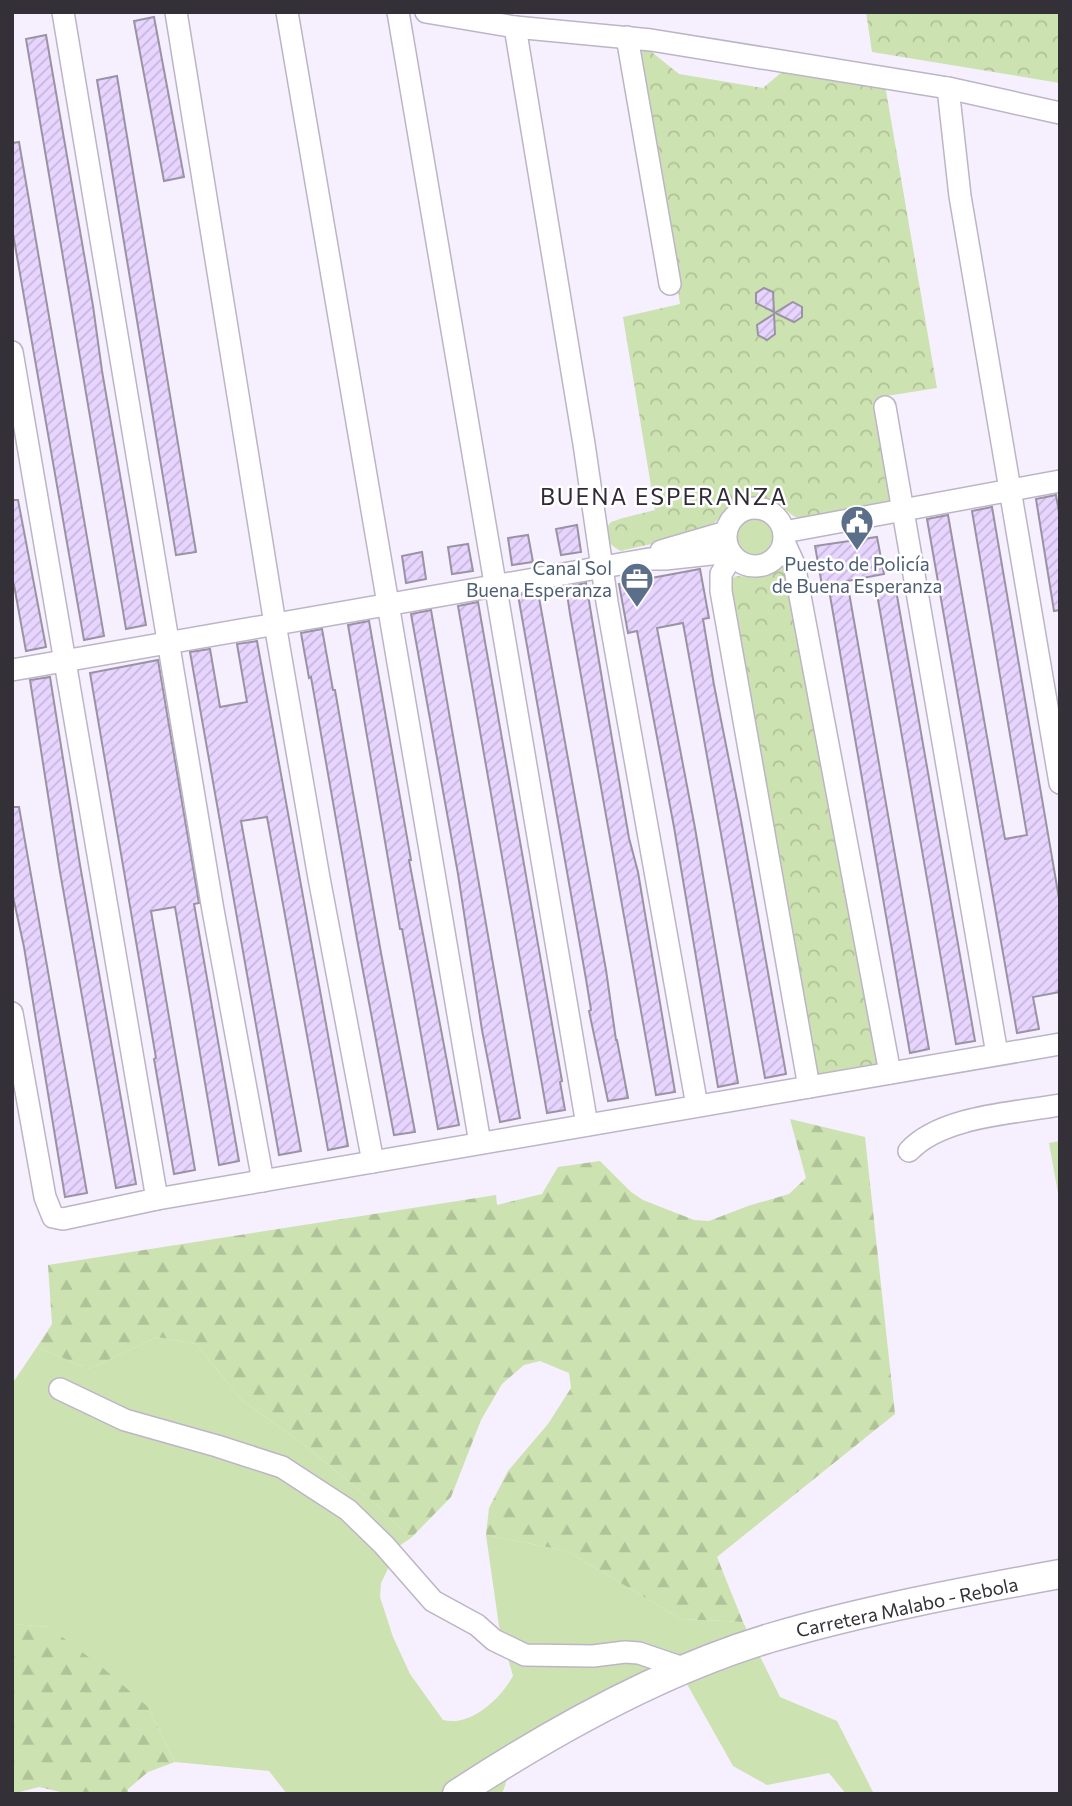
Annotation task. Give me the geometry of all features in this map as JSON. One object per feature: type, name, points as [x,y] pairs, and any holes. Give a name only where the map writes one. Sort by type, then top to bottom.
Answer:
[{"type":"main road","name":"Carretera Malabo - Rebola","points":[[457,1794],[515,1756],[600,1710],[686,1670],[767,1639],[864,1612],[1060,1574]]},
{"type":"street","points":[[63,12],[213,910],[263,1181]]},
{"type":"street","points":[[176,12],[275,624],[319,878],[373,1162]]},
{"type":"street","points":[[287,12],[480,1143]]},
{"type":"street","points":[[398,12],[587,1125]]},
{"type":"street","points":[[426,12],[515,26],[627,37],[948,88],[1060,113]]},
{"type":"street","points":[[515,26],[602,566],[697,1106]]},
{"type":"street","points":[[627,37],[670,285]]},
{"type":"street","points":[[948,88],[960,196],[1060,783]]},
{"type":"street","points":[[12,352],[157,1199]]},
{"type":"street","points":[[885,407],[997,1055]]},
{"type":"street","points":[[784,537],[904,510],[1060,481]]},
{"type":"street","points":[[809,1087],[721,591],[721,574],[737,515],[756,508],[774,515],[781,523],[794,565],[890,1073]]},
{"type":"street","points":[[12,670],[649,558],[667,548],[729,547],[748,566],[758,566],[775,558],[784,537]]},
{"type":"street","points":[[12,1013],[45,1197],[53,1217],[73,1218],[157,1199],[1060,1044]]},
{"type":"street","points":[[909,1152],[921,1140],[961,1123],[1060,1105]]},
{"type":"street","points":[[60,1389],[125,1420],[282,1468],[348,1510],[433,1601],[477,1625],[494,1640],[525,1655],[593,1656],[639,1653],[686,1670]]},
{"type":"green space","points":[[866,12],[1060,12],[1060,83],[872,52]]},
{"type":"green space","points":[[648,49],[679,74],[763,88],[783,71],[885,85],[937,388],[880,397],[897,491],[894,501],[887,507],[804,521],[768,499],[753,497],[738,503],[713,524],[688,535],[621,551],[610,542],[606,528],[611,522],[655,510],[623,317],[680,304],[640,52]]},
{"type":"green space","points":[[756,514],[773,521],[780,538],[773,555],[756,562],[739,555],[732,538],[739,521]]},
{"type":"green space","points":[[786,566],[886,1063],[814,1075],[728,582],[736,576],[764,577]]},
{"type":"green space","points":[[790,1119],[865,1137],[895,1414],[717,1557],[743,1622],[681,1619],[567,1551],[486,1535],[489,1508],[508,1471],[548,1424],[571,1388],[569,1373],[540,1361],[524,1365],[502,1384],[481,1420],[451,1497],[411,1538],[369,1498],[304,1445],[242,1400],[196,1344],[157,1337],[89,1369],[37,1347],[52,1324],[48,1265],[496,1195],[497,1205],[542,1194],[558,1167],[600,1161],[631,1192],[643,1200],[694,1220],[709,1221],[789,1194],[806,1178]]},
{"type":"green space","points":[[1060,1141],[1060,1204],[1049,1143]]},
{"type":"green space","points":[[157,1337],[196,1344],[242,1400],[304,1445],[369,1498],[411,1538],[399,1546],[381,1583],[380,1597],[393,1637],[410,1674],[443,1720],[464,1719],[484,1709],[501,1694],[513,1676],[499,1626],[486,1535],[567,1551],[681,1619],[743,1622],[780,1697],[837,1721],[874,1794],[846,1794],[829,1773],[767,1785],[733,1766],[683,1677],[510,1771],[502,1794],[287,1794],[269,1771],[175,1762],[148,1707],[49,1627],[12,1624],[12,1384],[37,1347],[89,1369]]},
{"type":"green space","points":[[12,1624],[49,1627],[103,1668],[148,1707],[175,1762],[148,1772],[128,1789],[128,1794],[69,1794],[39,1787],[12,1794]]},
{"type":"building","points":[[154,17],[184,177],[164,181],[134,21]]},
{"type":"building","points":[[46,35],[146,625],[126,629],[26,39]]},
{"type":"building","points":[[117,76],[196,552],[176,555],[97,80]]},
{"type":"building","points":[[19,142],[104,636],[84,640],[12,228],[12,143]]},
{"type":"building","points":[[764,288],[773,292],[774,312],[756,303],[756,293]]},
{"type":"building","points":[[793,302],[802,307],[802,317],[794,322],[775,313]]},
{"type":"building","points":[[774,314],[775,334],[767,340],[758,335],[757,325]]},
{"type":"building","points":[[1056,495],[1060,518],[1060,610],[1054,611],[1036,499]]},
{"type":"building","points":[[12,500],[18,500],[46,647],[26,651],[14,585],[12,586]]},
{"type":"building","points":[[992,507],[1060,904],[1060,992],[1033,997],[1039,1029],[1017,1033],[927,519],[948,515],[1005,839],[1027,835],[972,511]]},
{"type":"building","points":[[577,525],[581,552],[561,555],[556,529]]},
{"type":"building","points":[[528,535],[533,562],[512,565],[508,538]]},
{"type":"building","points":[[877,537],[884,574],[847,581],[929,1049],[910,1053],[828,584],[822,585],[815,546]]},
{"type":"building","points":[[468,544],[473,571],[452,574],[448,547]]},
{"type":"building","points":[[422,552],[426,579],[406,583],[402,556]]},
{"type":"building","points":[[700,569],[709,618],[703,619],[714,685],[786,1074],[765,1078],[683,623],[657,628],[695,828],[738,1083],[718,1087],[674,827],[637,631],[628,633],[619,584]]},
{"type":"building","points":[[586,583],[675,1092],[656,1095],[566,587]]},
{"type":"building","points":[[896,590],[975,1041],[956,1044],[877,594]]},
{"type":"building","points":[[538,592],[628,1098],[608,1101],[589,1011],[586,979],[518,595]]},
{"type":"building","points":[[478,602],[562,1081],[565,1110],[547,1113],[458,606]]},
{"type":"building","points":[[431,610],[520,1118],[500,1122],[411,614]]},
{"type":"building","points":[[369,621],[409,860],[459,1125],[438,1129],[400,929],[348,625]]},
{"type":"building","points":[[322,629],[415,1132],[394,1135],[357,939],[301,633]]},
{"type":"building","points":[[257,641],[348,1146],[328,1150],[267,817],[241,821],[301,1151],[279,1155],[190,652],[210,649],[220,707],[247,702],[237,644]]},
{"type":"building","points":[[158,660],[199,903],[194,904],[239,1161],[219,1165],[175,907],[151,911],[195,1170],[174,1174],[90,673]]},
{"type":"building","points":[[50,677],[136,1184],[116,1188],[60,872],[30,680]]},
{"type":"building","points":[[12,807],[19,807],[87,1193],[65,1197],[24,947],[12,892]]},
{"type":"place","name":"Puesto de Policía de Buena Esperanza","points":[[857,552]]},
{"type":"place","name":"Canal Sol Buena Esperanza","points":[[637,609]]},
{"type":"district","name":"BUENA ESPERANZA","points":[[664,497]]}]
